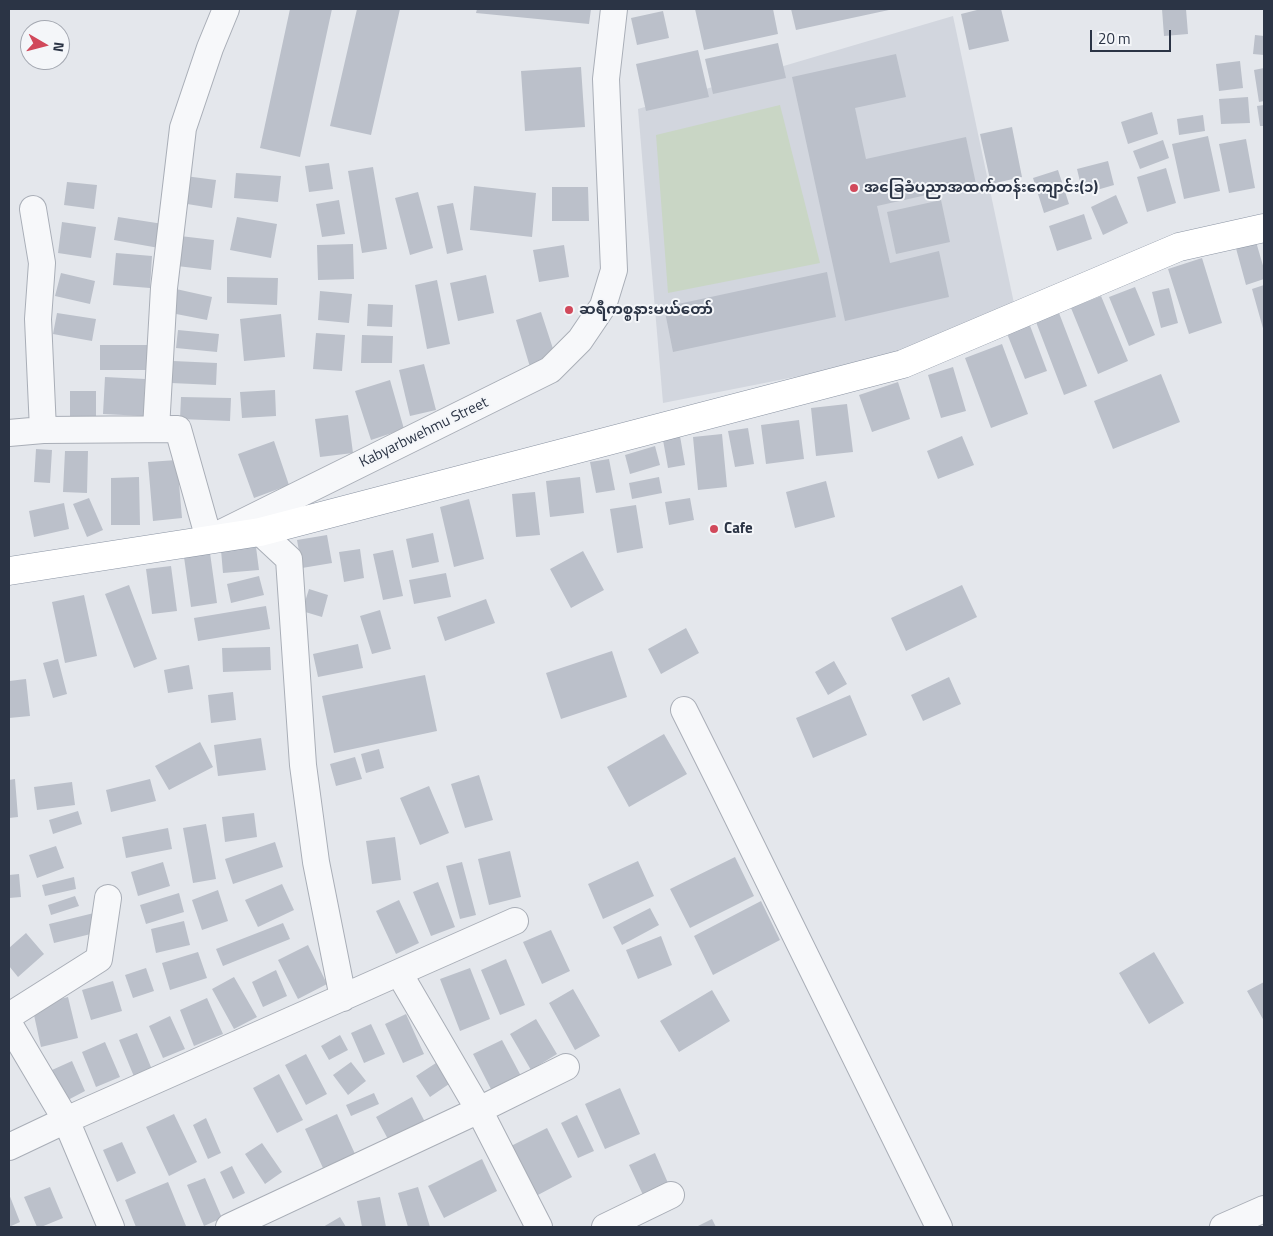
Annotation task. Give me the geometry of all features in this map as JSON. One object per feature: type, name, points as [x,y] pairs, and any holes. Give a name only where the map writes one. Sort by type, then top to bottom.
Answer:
[{"type":"highway","points":[[9,571],[260,532],[903,364],[1179,247],[1264,228]]},
{"type":"street","points":[[156,429],[164,288],[183,128],[210,48],[226,9]]},
{"type":"street","name":"Kabyarbwehmu Street","points":[[209,539],[550,370],[580,340],[603,306],[614,270],[606,79],[614,9]]},
{"type":"street","points":[[33,209],[42,263],[38,319],[43,430]]},
{"type":"street","points":[[9,432],[178,429],[209,539]]},
{"type":"street","points":[[260,532],[289,559],[303,765],[316,862],[343,998]]},
{"type":"street","points":[[684,710],[939,1227]]},
{"type":"street","points":[[9,1016],[99,959],[108,898]]},
{"type":"street","points":[[9,1147],[516,921]]},
{"type":"street","points":[[399,973],[479,1110],[539,1227]]},
{"type":"street","points":[[9,1024],[66,1120],[112,1227]]},
{"type":"street","points":[[229,1227],[479,1110],[566,1067]]},
{"type":"street","points":[[605,1227],[671,1195]]},
{"type":"street","points":[[1223,1227],[1264,1209]]},
{"type":"shaded area","points":[[953,16],[1015,308],[896,357],[663,403],[638,109]]},
{"type":"green space","points":[[780,105],[820,263],[668,293],[656,135]]},
{"type":"building","points":[[290,9],[332,9],[300,157],[260,148]]},
{"type":"building","points":[[357,9],[400,9],[371,135],[330,126]]},
{"type":"building","points":[[477,9],[591,9],[589,24],[476,13]]},
{"type":"building","points":[[695,9],[773,9],[778,34],[704,50]]},
{"type":"building","points":[[791,9],[889,9],[889,10],[796,30]]},
{"type":"building","points":[[981,9],[1001,9],[1009,41],[969,50],[961,14]]},
{"type":"building","points":[[1162,9],[1186,9],[1188,34],[1164,36]]},
{"type":"building","points":[[663,11],[669,38],[637,45],[631,18]]},
{"type":"building","points":[[1255,35],[1264,36],[1264,55],[1253,54]]},
{"type":"building","points":[[778,43],[786,78],[713,94],[705,59]]},
{"type":"building","points":[[698,50],[709,97],[646,111],[636,64]]},
{"type":"building","points":[[896,54],[906,97],[855,108],[866,159],[966,137],[976,184],[877,206],[890,263],[939,251],[949,297],[845,321],[792,77]]},
{"type":"building","points":[[1240,61],[1243,88],[1219,91],[1216,64]]},
{"type":"building","points":[[581,67],[585,127],[525,131],[521,71]]},
{"type":"building","points":[[1264,68],[1264,101],[1259,102],[1254,70]]},
{"type":"building","points":[[1248,97],[1250,123],[1221,124],[1219,99]]},
{"type":"building","points":[[1264,105],[1264,126],[1260,126],[1257,106]]},
{"type":"building","points":[[1152,112],[1158,134],[1128,144],[1121,122]]},
{"type":"building","points":[[1203,115],[1205,131],[1179,135],[1177,119]]},
{"type":"building","points":[[1012,127],[1022,177],[991,184],[980,134]]},
{"type":"building","points":[[1208,136],[1220,191],[1184,199],[1172,144]]},
{"type":"building","points":[[1246,139],[1255,188],[1229,193],[1219,144]]},
{"type":"building","points":[[1163,140],[1169,158],[1140,169],[1133,151]]},
{"type":"building","points":[[1108,161],[1114,185],[1083,194],[1077,169]]},
{"type":"building","points":[[329,163],[333,189],[309,192],[305,166]]},
{"type":"building","points":[[373,167],[387,249],[362,253],[348,171]]},
{"type":"building","points":[[1166,168],[1176,203],[1147,212],[1137,177]]},
{"type":"building","points":[[1058,170],[1069,204],[1044,213],[1033,178]]},
{"type":"building","points":[[236,173],[281,176],[278,202],[234,198]]},
{"type":"building","points":[[185,176],[216,180],[212,208],[181,203]]},
{"type":"building","points":[[67,182],[97,185],[94,209],[64,205]]},
{"type":"building","points":[[474,186],[536,193],[532,237],[470,230]]},
{"type":"building","points":[[552,187],[588,187],[589,221],[552,221]]},
{"type":"building","points":[[418,192],[433,248],[410,255],[395,198]]},
{"type":"building","points":[[1116,195],[1128,223],[1103,235],[1091,207]]},
{"type":"building","points":[[339,200],[345,234],[322,237],[316,204]]},
{"type":"building","points":[[941,200],[950,242],[896,254],[887,212]]},
{"type":"building","points":[[453,203],[463,250],[447,254],[437,206]]},
{"type":"building","points":[[1084,214],[1092,239],[1057,251],[1049,226]]},
{"type":"building","points":[[118,217],[163,224],[159,248],[114,240]]},
{"type":"building","points":[[237,217],[277,224],[271,258],[230,250]]},
{"type":"building","points":[[62,222],[96,227],[91,258],[58,253]]},
{"type":"building","points":[[1254,235],[1264,269],[1264,279],[1246,285],[1234,241]]},
{"type":"building","points":[[180,236],[214,240],[211,270],[177,266]]},
{"type":"building","points":[[353,244],[354,279],[318,280],[317,245]]},
{"type":"building","points":[[564,245],[569,277],[539,282],[533,250]]},
{"type":"building","points":[[116,253],[152,256],[150,288],[113,285]]},
{"type":"building","points":[[1202,258],[1222,323],[1189,334],[1168,269]]},
{"type":"building","points":[[827,272],[836,317],[673,352],[664,307]]},
{"type":"building","points":[[61,273],[95,281],[90,304],[55,296]]},
{"type":"building","points":[[486,275],[494,313],[458,321],[450,283]]},
{"type":"building","points":[[227,277],[278,278],[277,305],[227,303]]},
{"type":"building","points":[[437,280],[450,344],[427,349],[415,285]]},
{"type":"building","points":[[1264,285],[1264,332],[1252,289]]},
{"type":"building","points":[[1135,287],[1155,335],[1129,346],[1109,297]]},
{"type":"building","points":[[1169,288],[1178,323],[1161,328],[1152,292]]},
{"type":"building","points":[[176,289],[212,297],[207,320],[171,313]]},
{"type":"building","points":[[320,291],[352,294],[349,323],[318,320]]},
{"type":"building","points":[[1101,296],[1128,361],[1098,374],[1071,308]]},
{"type":"building","points":[[368,304],[393,305],[392,327],[367,326]]},
{"type":"building","points":[[541,312],[556,358],[530,367],[516,320]]},
{"type":"building","points":[[57,313],[96,319],[92,341],[53,334]]},
{"type":"building","points":[[1059,313],[1087,386],[1064,395],[1036,322]]},
{"type":"building","points":[[281,314],[285,357],[244,361],[240,319]]},
{"type":"building","points":[[1029,323],[1047,371],[1025,379],[1006,331]]},
{"type":"building","points":[[178,330],[219,334],[217,352],[176,348]]},
{"type":"building","points":[[316,333],[345,335],[342,371],[313,369]]},
{"type":"building","points":[[362,335],[393,336],[392,363],[361,363]]},
{"type":"building","points":[[1002,344],[1028,414],[991,428],[965,358]]},
{"type":"building","points":[[100,345],[150,345],[150,370],[100,370]]},
{"type":"building","points":[[173,361],[217,363],[216,385],[171,383]]},
{"type":"building","points":[[424,364],[436,410],[410,416],[399,370]]},
{"type":"building","points":[[953,367],[966,411],[941,418],[928,375]]},
{"type":"building","points":[[1161,374],[1180,422],[1113,449],[1094,401]]},
{"type":"building","points":[[105,377],[145,379],[144,416],[103,414]]},
{"type":"building","points":[[390,380],[404,429],[371,440],[355,391]]},
{"type":"building","points":[[898,382],[910,419],[872,432],[859,395]]},
{"type":"building","points":[[275,390],[276,416],[242,418],[240,392]]},
{"type":"building","points":[[70,391],[96,391],[96,416],[70,416]]},
{"type":"building","points":[[181,397],[231,398],[230,421],[180,419]]},
{"type":"building","points":[[847,404],[853,452],[816,456],[811,408]]},
{"type":"building","points":[[348,415],[353,453],[320,457],[315,419]]},
{"type":"building","points":[[799,420],[804,459],[766,464],[761,425]]},
{"type":"building","points":[[748,428],[754,464],[735,467],[728,431]]},
{"type":"building","points":[[722,434],[727,487],[698,490],[693,437]]},
{"type":"building","points":[[680,436],[685,465],[668,468],[663,440]]},
{"type":"building","points":[[962,436],[974,465],[938,479],[927,451]]},
{"type":"building","points":[[274,441],[289,485],[254,498],[238,454]]},
{"type":"building","points":[[655,446],[660,465],[630,474],[625,455]]},
{"type":"building","points":[[36,449],[52,450],[50,483],[34,482]]},
{"type":"building","points":[[65,451],[88,451],[87,493],[63,492]]},
{"type":"building","points":[[609,459],[615,490],[596,493],[590,462]]},
{"type":"building","points":[[177,460],[182,518],[153,521],[148,462]]},
{"type":"building","points":[[139,477],[140,525],[111,525],[111,478]]},
{"type":"building","points":[[580,477],[584,513],[550,517],[546,481]]},
{"type":"building","points":[[659,477],[662,493],[632,499],[629,483]]},
{"type":"building","points":[[826,481],[835,517],[795,528],[786,492]]},
{"type":"building","points":[[535,492],[540,535],[516,537],[512,494]]},
{"type":"building","points":[[89,498],[103,530],[87,537],[73,504]]},
{"type":"building","points":[[690,498],[694,520],[669,525],[665,502]]},
{"type":"building","points":[[469,499],[484,559],[454,567],[440,507]]},
{"type":"building","points":[[64,503],[69,529],[34,537],[29,511]]},
{"type":"building","points":[[636,505],[643,548],[617,553],[610,509]]},
{"type":"building","points":[[433,533],[439,562],[412,568],[406,539]]},
{"type":"building","points":[[327,535],[332,563],[302,568],[297,540]]},
{"type":"building","points":[[256,547],[259,570],[223,573],[221,550]]},
{"type":"building","points":[[360,549],[364,578],[344,582],[339,552]]},
{"type":"building","points":[[393,550],[403,596],[383,600],[373,554]]},
{"type":"building","points":[[583,551],[604,590],[571,608],[550,569]]},
{"type":"building","points":[[210,553],[217,603],[191,607],[184,557]]},
{"type":"building","points":[[171,566],[177,611],[152,614],[146,569]]},
{"type":"building","points":[[446,573],[451,597],[414,604],[409,580]]},
{"type":"building","points":[[259,576],[264,595],[231,603],[227,584]]},
{"type":"building","points":[[129,585],[157,659],[134,668],[105,594]]},
{"type":"building","points":[[962,585],[977,617],[906,651],[891,618]]},
{"type":"building","points":[[309,589],[328,595],[322,617],[302,611]]},
{"type":"building","points":[[84,595],[97,656],[65,663],[52,602]]},
{"type":"building","points":[[486,599],[495,623],[445,641],[437,617]]},
{"type":"building","points":[[266,606],[270,629],[198,641],[194,618]]},
{"type":"building","points":[[380,610],[391,649],[372,654],[360,616]]},
{"type":"building","points":[[686,628],[699,653],[661,674],[648,649]]},
{"type":"building","points":[[358,644],[363,668],[318,677],[313,654]]},
{"type":"building","points":[[270,647],[271,670],[223,672],[222,648]]},
{"type":"building","points":[[612,651],[627,697],[561,719],[546,673]]},
{"type":"building","points":[[58,659],[67,694],[53,698],[43,663]]},
{"type":"building","points":[[834,661],[847,684],[828,695],[815,672]]},
{"type":"building","points":[[189,665],[193,689],[168,693],[164,670]]},
{"type":"building","points":[[425,675],[437,731],[334,753],[322,696]]},
{"type":"building","points":[[949,677],[961,704],[923,721],[911,695]]},
{"type":"building","points":[[26,679],[30,716],[9,718],[9,681]]},
{"type":"building","points":[[233,692],[236,720],[211,723],[208,695]]},
{"type":"building","points":[[850,695],[867,735],[813,758],[796,718]]},
{"type":"building","points":[[664,734],[687,774],[629,807],[607,767]]},
{"type":"building","points":[[261,738],[266,770],[218,776],[214,745]]},
{"type":"building","points":[[200,742],[213,767],[169,790],[155,766]]},
{"type":"building","points":[[379,749],[384,768],[366,773],[361,754]]},
{"type":"building","points":[[355,757],[362,779],[336,786],[330,764]]},
{"type":"building","points":[[479,775],[493,820],[465,828],[451,784]]},
{"type":"building","points":[[15,779],[18,817],[9,818],[9,780]]},
{"type":"building","points":[[150,779],[156,801],[111,812],[106,790]]},
{"type":"building","points":[[72,782],[75,805],[37,810],[34,787]]},
{"type":"building","points":[[429,786],[449,833],[420,845],[400,798]]},
{"type":"building","points":[[78,811],[82,824],[53,834],[49,820]]},
{"type":"building","points":[[254,813],[257,837],[225,842],[222,817]]},
{"type":"building","points":[[206,824],[216,879],[193,883],[183,828]]},
{"type":"building","points":[[168,828],[172,849],[126,858],[122,837]]},
{"type":"building","points":[[395,837],[401,880],[372,884],[366,841]]},
{"type":"building","points":[[275,842],[283,867],[233,884],[225,859]]},
{"type":"building","points":[[56,846],[64,868],[37,878],[29,855]]},
{"type":"building","points":[[510,851],[521,897],[489,905],[478,859]]},
{"type":"building","points":[[735,857],[754,896],[690,928],[670,889]]},
{"type":"building","points":[[638,861],[654,896],[603,919],[588,884]]},
{"type":"building","points":[[163,862],[170,886],[138,896],[131,872]]},
{"type":"building","points":[[462,862],[476,915],[460,919],[446,866]]},
{"type":"building","points":[[19,874],[21,897],[9,898],[9,875]]},
{"type":"building","points":[[74,877],[76,889],[45,896],[42,885]]},
{"type":"building","points":[[438,882],[455,927],[431,936],[413,892]]},
{"type":"building","points":[[282,884],[294,910],[258,927],[245,900]]},
{"type":"building","points":[[218,890],[228,921],[202,930],[192,900]]},
{"type":"building","points":[[179,893],[184,912],[146,924],[140,905]]},
{"type":"building","points":[[75,896],[79,906],[51,915],[48,905]]},
{"type":"building","points":[[399,900],[419,943],[396,954],[376,911]]},
{"type":"building","points":[[761,901],[780,940],[713,975],[694,936]]},
{"type":"building","points":[[650,908],[659,925],[622,945],[613,927]]},
{"type":"building","points":[[94,913],[99,932],[54,943],[49,924]]},
{"type":"building","points":[[184,921],[190,945],[156,953],[151,929]]},
{"type":"building","points":[[283,923],[290,939],[223,966],[216,949]]},
{"type":"building","points":[[551,930],[570,971],[542,984],[523,942]]},
{"type":"building","points":[[26,933],[44,954],[18,977],[9,966],[9,948]]},
{"type":"building","points":[[661,936],[672,965],[638,979],[626,950]]},
{"type":"building","points":[[308,945],[327,984],[298,999],[278,960]]},
{"type":"building","points":[[198,952],[207,978],[170,990],[162,963]]},
{"type":"building","points":[[1154,952],[1184,1003],[1149,1024],[1119,973]]},
{"type":"building","points":[[506,959],[525,1005],[500,1015],[481,970]]},
{"type":"building","points":[[146,968],[154,991],[133,998],[125,975]]},
{"type":"building","points":[[470,968],[490,1019],[460,1031],[440,979]]},
{"type":"building","points":[[276,970],[287,996],[263,1007],[252,982]]},
{"type":"building","points":[[234,977],[257,1017],[234,1029],[212,989]]},
{"type":"building","points":[[113,981],[122,1011],[91,1020],[82,990]]},
{"type":"building","points":[[1264,982],[1264,1021],[1247,991]]},
{"type":"building","points":[[573,989],[600,1036],[575,1050],[549,1003]]},
{"type":"building","points":[[712,990],[730,1021],[679,1052],[660,1021]]},
{"type":"building","points":[[68,997],[78,1038],[41,1047],[32,1006]]},
{"type":"building","points":[[207,998],[223,1034],[194,1046],[180,1010]]},
{"type":"building","points":[[406,1014],[424,1054],[403,1063],[385,1024]]},
{"type":"building","points":[[170,1016],[185,1049],[163,1058],[149,1026]]},
{"type":"building","points":[[536,1019],[557,1054],[531,1070],[510,1034]]},
{"type":"building","points":[[371,1024],[385,1054],[364,1063],[351,1033]]},
{"type":"building","points":[[137,1033],[153,1072],[135,1079],[119,1040]]},
{"type":"building","points":[[340,1035],[348,1050],[329,1060],[321,1046]]},
{"type":"building","points":[[502,1040],[521,1076],[492,1091],[473,1054]]},
{"type":"building","points":[[105,1042],[120,1077],[96,1087],[82,1052]]},
{"type":"building","points":[[306,1054],[327,1094],[306,1105],[285,1065]]},
{"type":"building","points":[[72,1061],[85,1091],[66,1101],[52,1070]]},
{"type":"building","points":[[351,1062],[366,1081],[348,1095],[333,1075]]},
{"type":"building","points":[[436,1063],[449,1084],[430,1097],[416,1076]]},
{"type":"building","points":[[279,1074],[303,1120],[277,1133],[253,1088]]},
{"type":"building","points":[[620,1088],[640,1134],[605,1149],[585,1104]]},
{"type":"building","points":[[374,1093],[379,1104],[351,1116],[346,1105]]},
{"type":"building","points":[[412,1097],[425,1122],[389,1141],[376,1117]]},
{"type":"building","points":[[174,1114],[197,1162],[169,1176],[146,1127]]},
{"type":"building","points":[[337,1114],[355,1154],[323,1168],[305,1129]]},
{"type":"building","points":[[577,1115],[594,1151],[578,1158],[561,1123]]},
{"type":"building","points":[[206,1118],[221,1153],[208,1159],[193,1125]]},
{"type":"building","points":[[547,1128],[572,1177],[536,1196],[511,1146]]},
{"type":"building","points":[[122,1142],[136,1173],[117,1182],[103,1150]]},
{"type":"building","points":[[262,1143],[282,1172],[265,1184],[245,1154]]},
{"type":"building","points":[[655,1153],[668,1183],[643,1195],[629,1165]]},
{"type":"building","points":[[482,1159],[497,1191],[444,1218],[428,1186]]},
{"type":"building","points":[[232,1166],[245,1193],[233,1199],[220,1172]]},
{"type":"building","points":[[205,1178],[222,1218],[204,1226],[187,1185]]},
{"type":"building","points":[[168,1182],[186,1226],[136,1227],[125,1200]]},
{"type":"building","points":[[50,1187],[63,1218],[37,1227],[24,1197]]},
{"type":"building","points":[[418,1187],[430,1227],[408,1227],[398,1193]]},
{"type":"building","points":[[9,1194],[20,1222],[9,1227]]},
{"type":"building","points":[[380,1197],[386,1227],[362,1227],[357,1201]]},
{"type":"building","points":[[340,1217],[346,1227],[323,1227]]},
{"type":"building","points":[[712,1219],[716,1227],[696,1227]]},
{"type":"place","name":"အခြေခံပညာအထက်တန်းကျောင်း(၁)","points":[[854,188]]},
{"type":"place","name":"ဆရီကစ္စနားမယ်တော်","points":[[569,310]]},
{"type":"place","name":"Cafe","points":[[714,529]]}]
